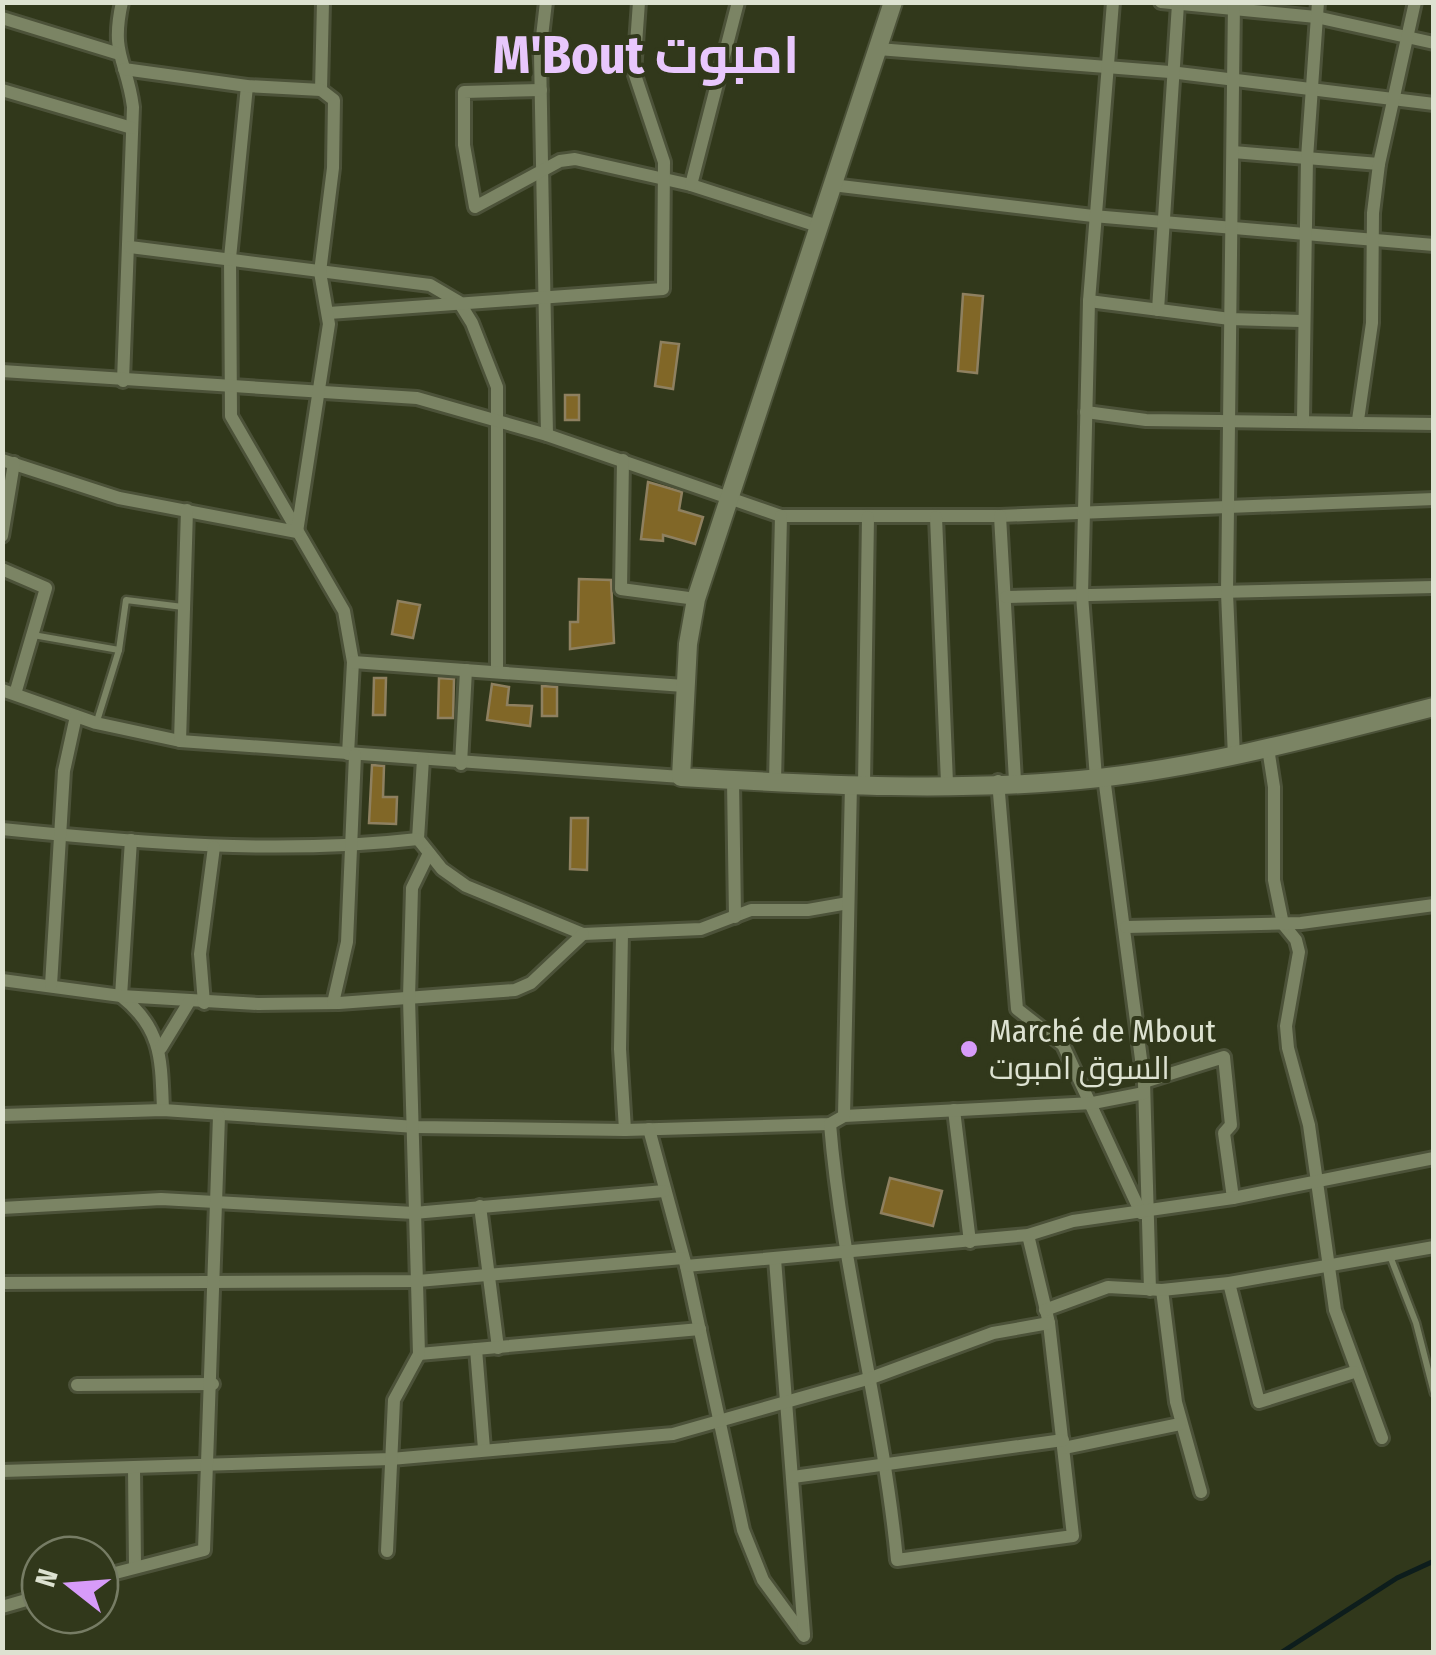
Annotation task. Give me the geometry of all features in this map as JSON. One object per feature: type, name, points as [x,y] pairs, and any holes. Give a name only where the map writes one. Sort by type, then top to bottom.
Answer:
[{"type":"main road","points":[[894,2],[727,495],[696,599],[684,686],[681,778],[857,784],[1100,778],[1234,757],[1434,708]]},
{"type":"street","points":[[122,2],[116,53],[130,90],[132,128],[123,381]]},
{"type":"street","points":[[321,90],[323,2]]},
{"type":"street","points":[[546,2],[540,54],[547,435]]},
{"type":"street","points":[[329,313],[546,294],[664,289],[661,148],[634,72],[639,2]]},
{"type":"street","points":[[691,186],[738,2]]},
{"type":"street","points":[[1113,2],[1089,302],[1082,594],[1100,778],[1126,927],[1144,1088],[1145,1213],[1180,1424],[1200,1492]]},
{"type":"street","points":[[1161,2],[1317,10],[1434,43]]},
{"type":"street","points":[[1358,420],[1372,323],[1379,164],[1397,97],[1415,2]]},
{"type":"street","points":[[1158,310],[1170,72],[1178,4]]},
{"type":"street","points":[[1234,6],[1227,593],[1234,757]]},
{"type":"street","points":[[1303,421],[1301,321],[1317,10]]},
{"type":"street","points":[[2,18],[116,53]]},
{"type":"street","points":[[878,48],[1170,72],[1434,104]]},
{"type":"street","points":[[124,69],[247,86],[321,90],[334,100],[337,111],[320,272],[329,313],[297,532]]},
{"type":"street","points":[[247,86],[230,258],[234,426],[344,612],[353,662],[347,942],[333,1004]]},
{"type":"street","points":[[2,90],[132,128]]},
{"type":"street","points":[[541,90],[464,92],[464,145],[475,207],[560,161],[590,160],[691,186],[818,226]]},
{"type":"street","points":[[1233,152],[1379,164]]},
{"type":"street","points":[[832,184],[1094,216],[1434,245]]},
{"type":"street","points":[[130,247],[430,285],[458,302],[472,323],[497,387],[497,672]]},
{"type":"street","points":[[1089,302],[1230,319],[1301,321]]},
{"type":"street","points":[[2,371],[417,398],[547,435],[780,516],[1000,516],[1434,499]]},
{"type":"street","points":[[1086,412],[1229,422],[1358,420],[1434,424]]},
{"type":"street","points":[[623,460],[622,589],[696,599]]},
{"type":"street","points":[[2,536],[8,462],[119,498],[297,532]]},
{"type":"street","points":[[180,741],[186,510]]},
{"type":"street","points":[[775,782],[780,516]]},
{"type":"street","points":[[1000,516],[1006,596],[1006,781],[1018,1009],[1063,1045],[1145,1213]]},
{"type":"street","points":[[844,1116],[848,903],[868,517]]},
{"type":"street","points":[[936,517],[947,783]]},
{"type":"street","points":[[2,570],[46,588],[9,692],[96,723],[180,741],[681,778]]},
{"type":"street","points":[[1006,596],[1434,587]]},
{"type":"street","points":[[353,662],[684,686]]},
{"type":"street","points":[[461,764],[466,670]]},
{"type":"street","points":[[51,986],[66,753],[76,716]]},
{"type":"street","points":[[1268,748],[1274,787],[1274,880],[1283,924],[1292,932],[1298,952],[1286,1037],[1301,1085],[1334,1310],[1354,1372],[1382,1438]]},
{"type":"street","points":[[423,760],[418,839],[429,853],[466,886],[583,934],[701,929],[767,908],[808,910],[848,903]]},
{"type":"street","points":[[733,780],[735,917]]},
{"type":"street","points":[[2,828],[214,847],[351,846],[418,839]]},
{"type":"street","points":[[121,996],[131,840]]},
{"type":"street","points":[[161,1048],[196,1002],[214,847]]},
{"type":"street","points":[[388,1552],[394,1400],[419,1354],[414,1212],[416,1126],[409,998],[412,888],[429,853]]},
{"type":"street","points":[[1126,927],[1184,922],[1283,924],[1434,905]]},
{"type":"street","points":[[2,980],[196,1002],[333,1004],[515,990],[531,983],[583,934]]},
{"type":"street","points":[[622,934],[620,1050],[625,1130]]},
{"type":"street","points":[[121,996],[139,1012],[161,1048],[163,1110]]},
{"type":"street","points":[[2,1115],[163,1110],[416,1126],[625,1130],[830,1124],[844,1116],[1093,1104],[1224,1057],[1231,1125],[1224,1133],[1233,1198]]},
{"type":"street","points":[[954,1110],[970,1242]]},
{"type":"street","points":[[120,1571],[204,1550],[213,1384],[219,1116]]},
{"type":"street","points":[[830,1124],[846,1254],[888,1464],[896,1560],[1073,1536],[1047,1316],[1028,1235]]},
{"type":"street","points":[[649,1129],[752,1558],[775,1600],[804,1636],[775,1259]]},
{"type":"street","points":[[2,1284],[418,1280],[846,1254],[1028,1235],[1073,1221],[1233,1198],[1434,1158]]},
{"type":"street","points":[[2,1208],[144,1199],[414,1212],[664,1191]]},
{"type":"street","points":[[480,1206],[498,1348]]},
{"type":"street","points":[[2,1472],[391,1459],[656,1437],[871,1378],[1047,1316],[1108,1287],[1156,1290],[1229,1283],[1434,1247]]},
{"type":"street","points":[[1229,1283],[1260,1402],[1354,1372]]},
{"type":"street","points":[[419,1354],[700,1329]]},
{"type":"street","points":[[476,1349],[484,1449]]},
{"type":"street","points":[[77,1385],[213,1384]]},
{"type":"street","points":[[792,1477],[1064,1444],[1180,1424]]},
{"type":"street","points":[[134,1468],[135,1566]]},
{"type":"lane","points":[[96,723],[119,650],[126,600],[184,607]]},
{"type":"lane","points":[[32,635],[119,650]]},
{"type":"lane","points":[[1389,1254],[1416,1324],[1434,1393]]},
{"type":"building","points":[[963,294],[983,296],[977,373],[958,371]]},
{"type":"building","points":[[661,342],[679,344],[673,389],[655,386]]},
{"type":"building","points":[[565,395],[579,395],[579,420],[565,420]]},
{"type":"building","points":[[648,482],[682,492],[679,510],[703,517],[695,544],[663,535],[663,541],[641,539]]},
{"type":"building","points":[[579,579],[611,580],[614,643],[570,649],[570,622],[578,622]]},
{"type":"building","points":[[398,601],[420,605],[413,638],[392,634]]},
{"type":"building","points":[[374,678],[386,678],[385,715],[373,715]]},
{"type":"building","points":[[439,678],[454,679],[453,718],[438,718]]},
{"type":"building","points":[[492,684],[509,687],[507,705],[532,706],[530,726],[487,720]]},
{"type":"building","points":[[542,686],[557,687],[557,716],[542,716]]},
{"type":"building","points":[[372,765],[384,766],[383,797],[397,797],[396,824],[369,823]]},
{"type":"building","points":[[571,818],[588,818],[587,870],[570,869]]},
{"type":"building","points":[[890,1178],[942,1191],[933,1226],[881,1213]]},
{"type":"waterway","points":[[1282,1652],[1397,1578],[1434,1561]]},
{"type":"place","name":"Marché de Mbout السوق امبوت","points":[[969,1049]]},
{"type":"district","name":"M'Bout امبوت","points":[[646,55]]}]
